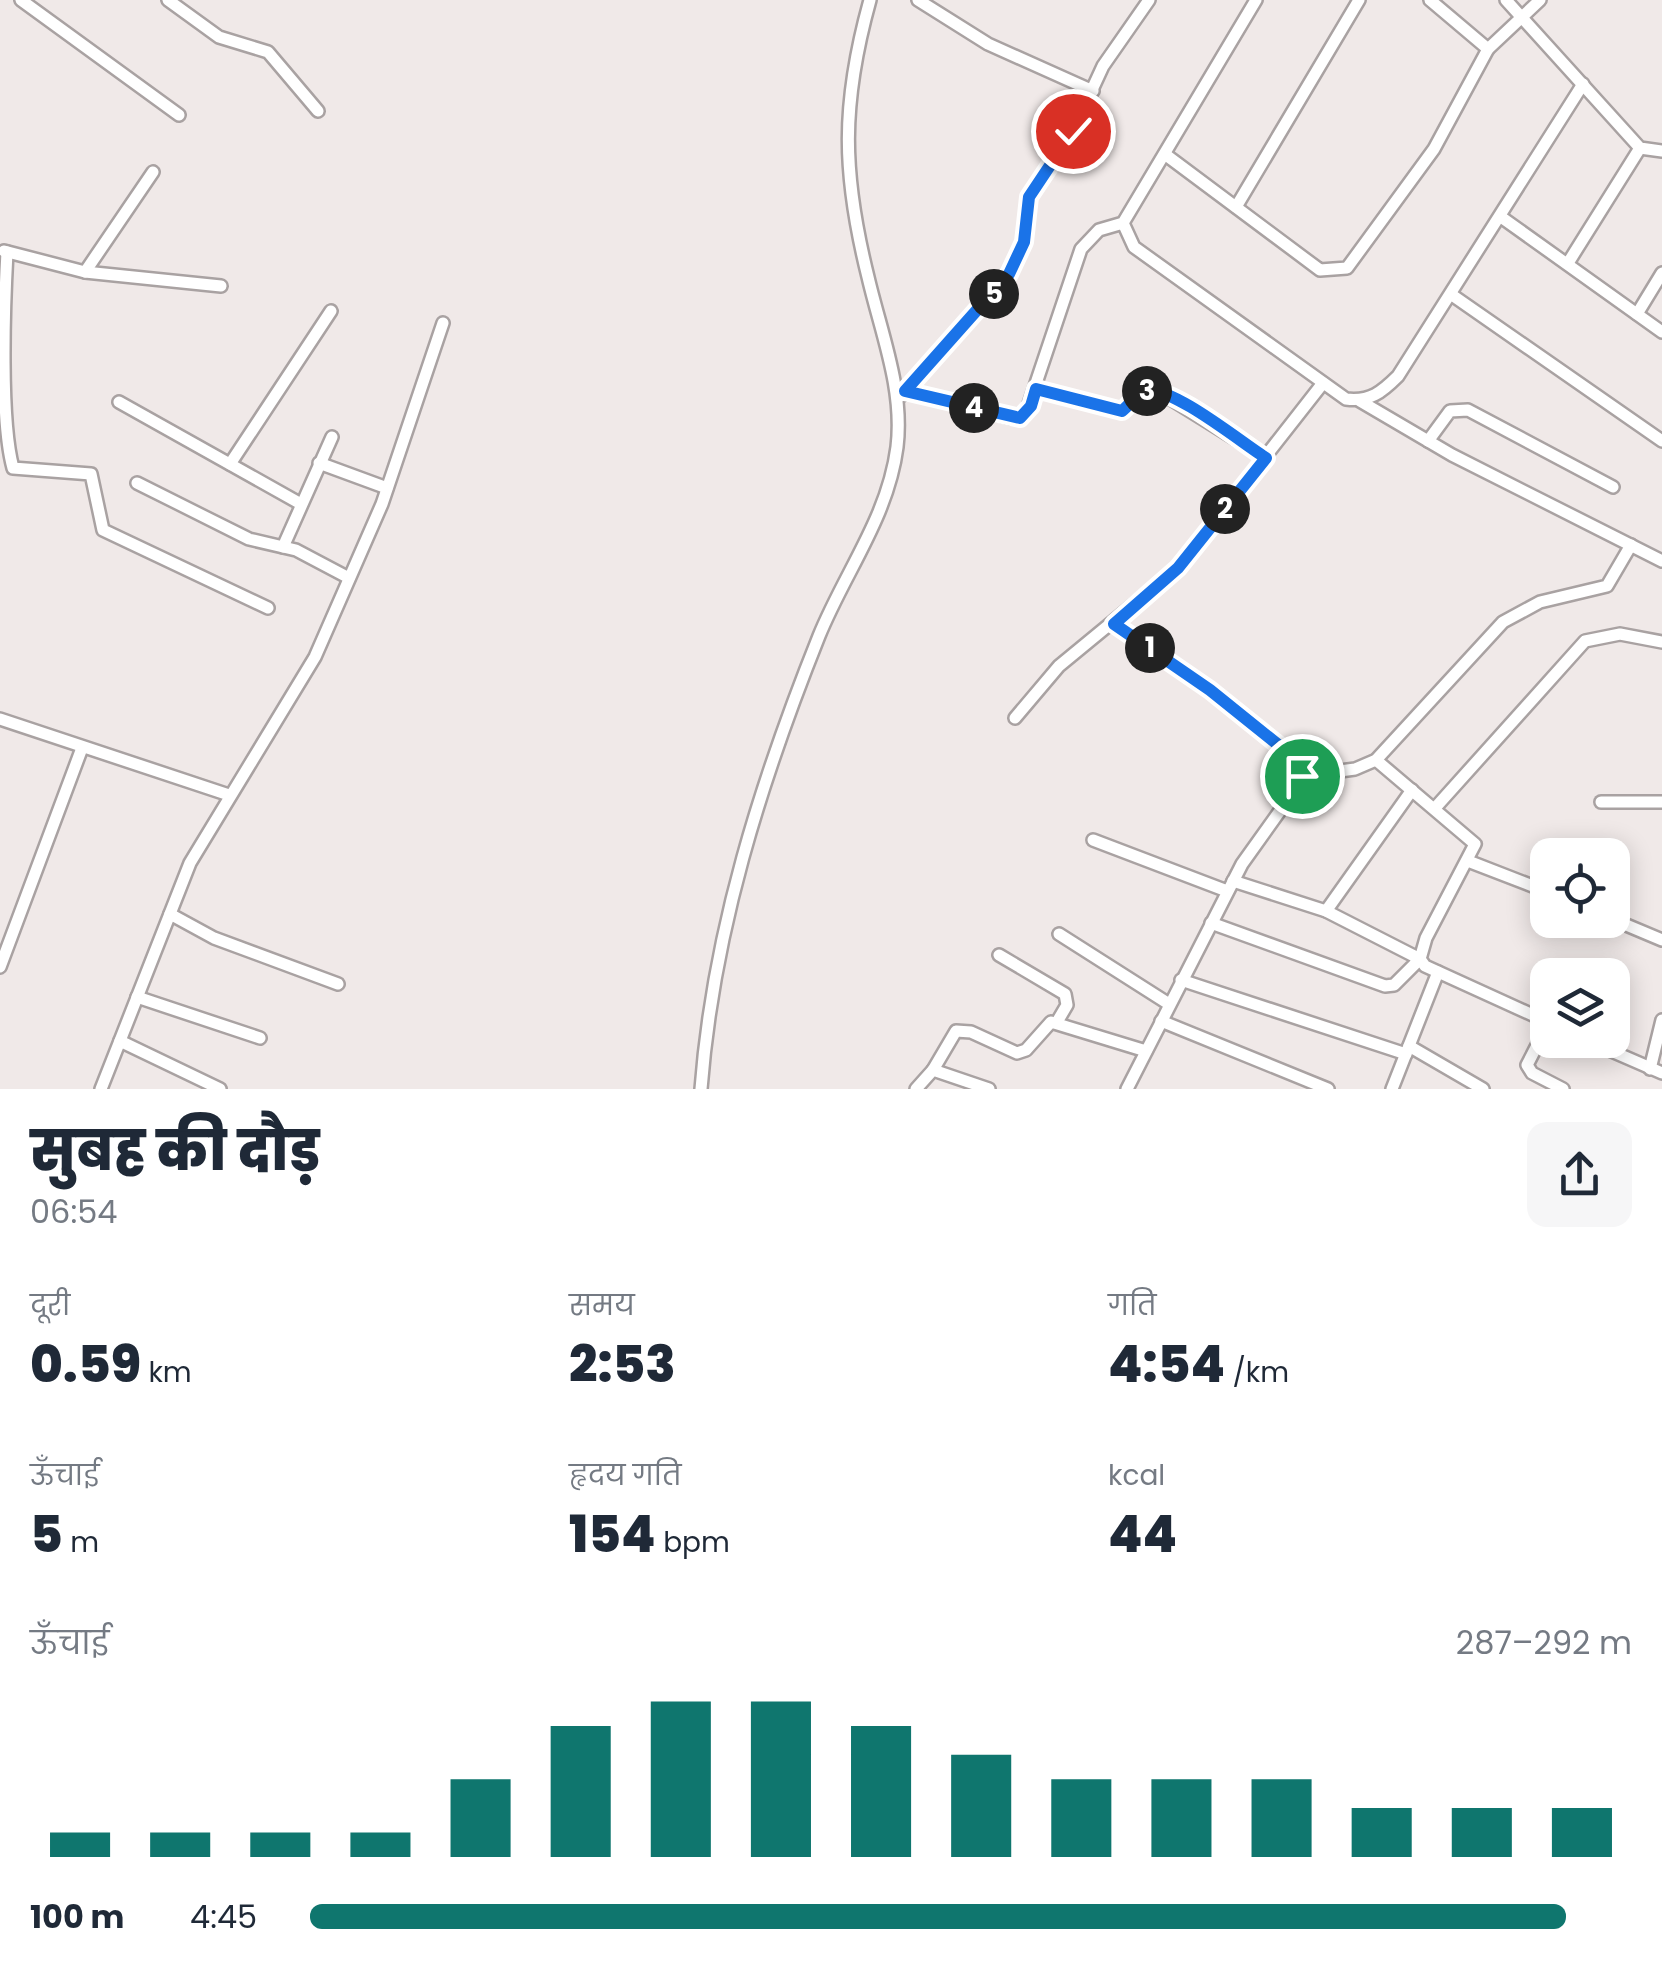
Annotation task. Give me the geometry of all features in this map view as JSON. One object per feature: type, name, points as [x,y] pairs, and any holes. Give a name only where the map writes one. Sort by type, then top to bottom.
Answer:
[{"type":"street","points":[[22,0],[178,115]]},
{"type":"street","points":[[168,0],[220,38],[268,52],[318,111]]},
{"type":"street","points":[[701,1089],[717,950],[729,908],[820,633],[877,522],[897,450],[902,394],[846,170],[853,79],[870,0]]},
{"type":"street","points":[[918,0],[988,44],[1093,91]]},
{"type":"street","points":[[902,394],[1009,274],[1024,242],[1029,197],[1073,131],[1103,66],[1149,0]]},
{"type":"street","points":[[902,394],[1020,418],[1031,406],[1081,249],[1098,230],[1123,223],[1256,0]]},
{"type":"street","points":[[1236,207],[1359,0]]},
{"type":"street","points":[[1430,0],[1488,49]]},
{"type":"street","points":[[1506,0],[1640,148],[1662,151]]},
{"type":"street","points":[[1166,155],[1320,270],[1347,268],[1434,148],[1488,49],[1540,0]]},
{"type":"street","points":[[1360,401],[1374,397],[1398,376],[1583,84]]},
{"type":"street","points":[[1568,263],[1640,148]]},
{"type":"street","points":[[85,272],[153,172]]},
{"type":"street","points":[[1501,217],[1662,332]]},
{"type":"street","points":[[1123,223],[1134,247],[1346,399],[1360,401],[1428,441],[1662,561]]},
{"type":"street","points":[[221,286],[85,272],[4,251],[0,372],[3,434],[13,468],[91,474],[102,530],[268,608]]},
{"type":"street","points":[[1637,314],[1662,273]]},
{"type":"street","points":[[1452,295],[1662,441]]},
{"type":"street","points":[[230,464],[331,311]]},
{"type":"street","points":[[102,1089],[190,863],[315,657],[387,488],[443,323]]},
{"type":"street","points":[[1015,718],[1048,677],[1178,568],[1323,383]]},
{"type":"street","points":[[1036,389],[1122,411],[1146,391],[1161,393],[1266,458]]},
{"type":"street","points":[[119,402],[301,504]]},
{"type":"street","points":[[1428,441],[1450,411],[1468,410],[1613,487]]},
{"type":"street","points":[[282,547],[332,437]]},
{"type":"street","points":[[319,463],[387,488]]},
{"type":"street","points":[[137,483],[249,539],[282,547],[349,578]]},
{"type":"street","points":[[1302,776],[1356,770],[1376,760],[1503,622],[1540,602],[1608,586],[1631,545]]},
{"type":"street","points":[[1114,624],[1210,690],[1297,760],[1302,776]]},
{"type":"street","points":[[1435,808],[1586,641],[1620,634],[1662,642]]},
{"type":"street","points":[[0,719],[228,795]]},
{"type":"street","points":[[0,967],[82,748]]},
{"type":"street","points":[[1210,923],[1394,986],[1420,959],[1426,938],[1475,844],[1469,834],[1376,760]]},
{"type":"street","points":[[1127,1089],[1230,886],[1302,776]]},
{"type":"street","points":[[1326,911],[1412,790]]},
{"type":"street","points":[[1601,802],[1662,802]]},
{"type":"street","points":[[1093,840],[1230,886],[1326,911],[1438,972],[1530,1015]]},
{"type":"street","points":[[1468,860],[1530,885]]},
{"type":"street","points":[[170,914],[214,938],[338,984]]},
{"type":"street","points":[[1630,927],[1662,940]]},
{"type":"street","points":[[1058,934],[1169,1004]]},
{"type":"street","points":[[999,955],[1065,994],[1067,1006],[1057,1022]]},
{"type":"street","points":[[1392,1089],[1438,972]]},
{"type":"street","points":[[1181,980],[1408,1050],[1483,1089]]},
{"type":"street","points":[[136,997],[260,1038]]},
{"type":"street","points":[[1627,1058],[1656,1071],[1662,1020]]},
{"type":"street","points":[[1161,1021],[1328,1089]]},
{"type":"street","points":[[916,1089],[933,1070],[956,1031],[970,1032],[1017,1053],[1026,1050],[1044,1026],[1057,1022],[1146,1051]]},
{"type":"street","points":[[120,1040],[220,1089]]},
{"type":"street","points":[[1530,1058],[1527,1065],[1532,1073],[1563,1089]]},
{"type":"street","points":[[933,1070],[989,1089]]},
{"type":"route","points":[[1073,131],[1029,197],[1024,242],[1009,274],[905,391],[1020,418],[1031,406],[1036,389],[1122,411],[1138,395],[1152,390],[1176,398],[1266,458],[1178,568],[1114,624],[1210,690],[1297,760],[1302,776]]}]
